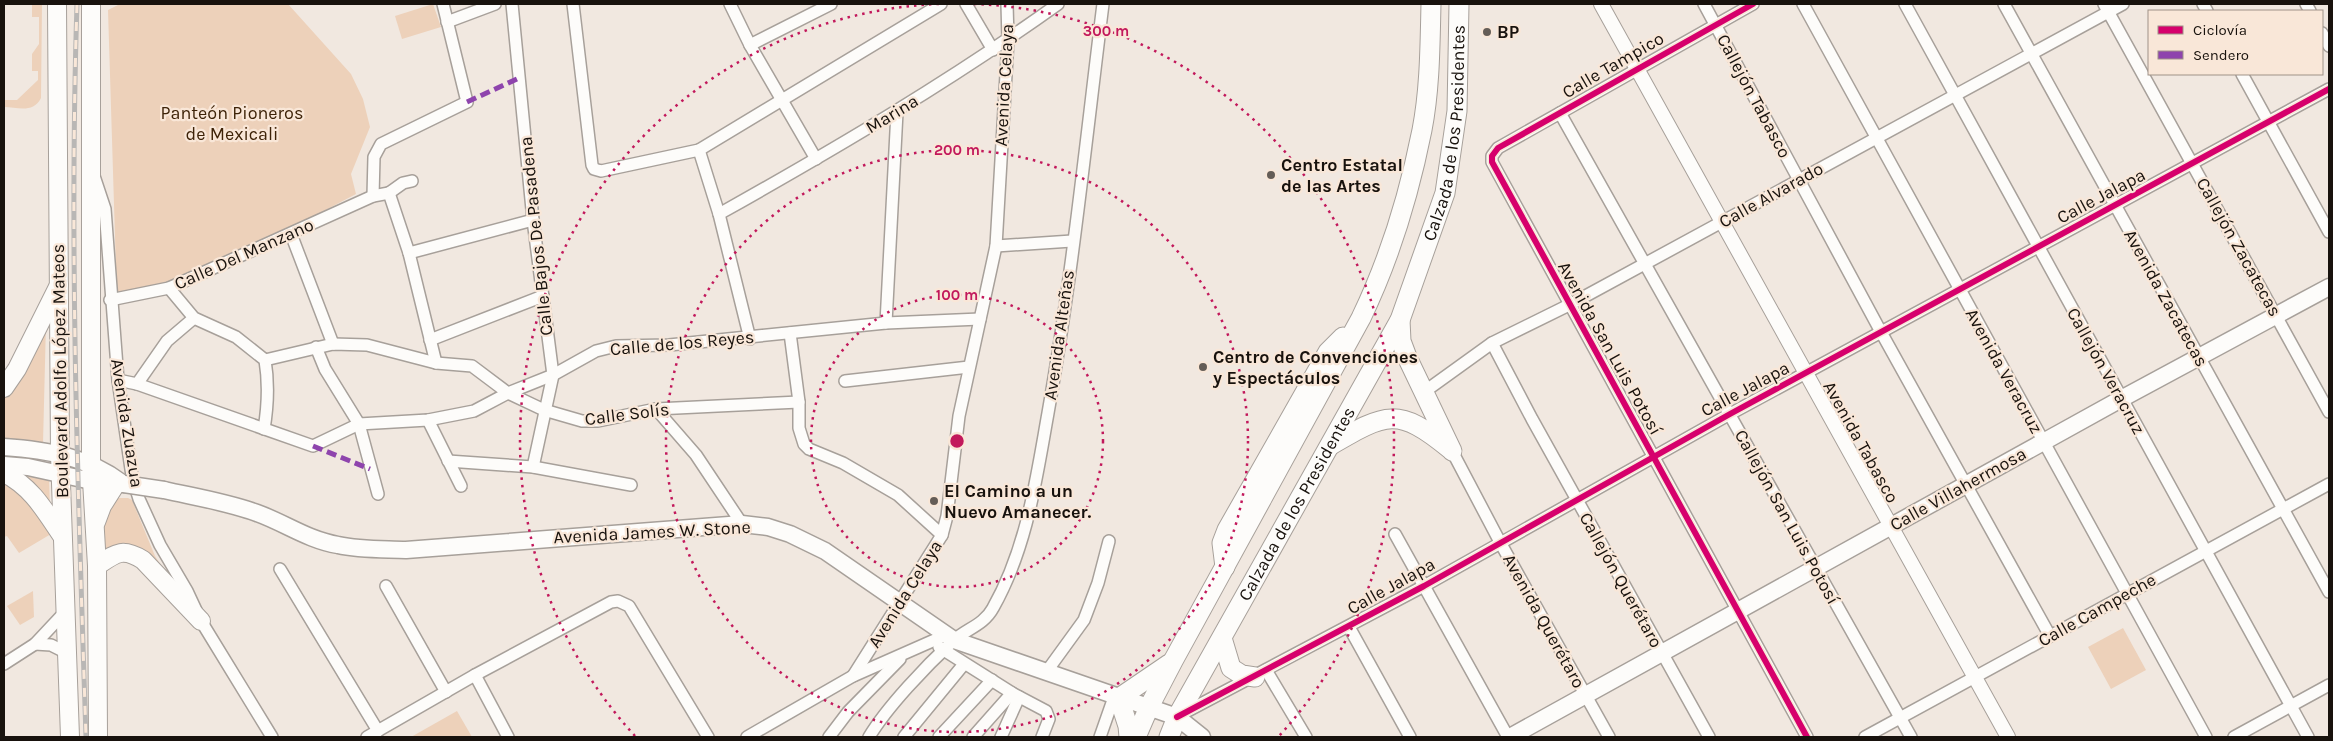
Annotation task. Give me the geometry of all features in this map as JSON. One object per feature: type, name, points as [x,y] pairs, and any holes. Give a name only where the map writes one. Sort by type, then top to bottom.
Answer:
[{"type":"highway","name":"Calzada de los Presidentes","points":[[1136,737],[1173,661],[1361,318],[1381,277],[1399,225],[1422,128],[1431,4]]},
{"type":"highway","name":"Calzada de los Presidentes","points":[[1169,737],[1176,717],[1400,320],[1445,193],[1457,111],[1459,4]]},
{"type":"highway","points":[[1400,320],[1401,341],[1452,451]]},
{"type":"highway","points":[[1330,445],[1373,422],[1386,418],[1402,418],[1419,425],[1452,451]]},
{"type":"highway","points":[[1222,638],[1231,668],[1242,675],[1260,673]]},
{"type":"highway","points":[[1129,737],[1128,726],[1116,698],[1173,661]]},
{"type":"main road","name":"Boulevard Adolfo López Mateos","points":[[57,4],[60,455],[64,612],[70,737]]},
{"type":"main road","name":"Boulevard Adolfo López Mateos","points":[[91,4],[91,463],[97,566],[98,737]]},
{"type":"main road","points":[[4,388],[17,369],[60,282]]},
{"type":"main road","name":"Calle Villahermosa","points":[[1509,737],[2121,399],[2329,287]]},
{"type":"main road","name":"Avenida James W. Stone","points":[[4,447],[37,449],[91,463],[120,484]]},
{"type":"main road","name":"Avenida James W. Stone","points":[[4,465],[92,481],[164,490],[207,499],[258,513],[303,536],[338,546],[373,549],[406,550],[742,524],[768,527],[790,534],[825,552],[900,601],[944,642],[1047,671],[1116,698],[1149,707],[1176,717],[1202,737]]},
{"type":"main road","points":[[4,473],[19,481],[34,494],[62,536]]},
{"type":"main road","points":[[94,527],[102,506],[120,484]]},
{"type":"main road","points":[[97,566],[112,556],[123,552],[132,554],[143,560],[201,622]]},
{"type":"street","points":[[373,196],[374,157],[381,144],[467,102],[443,4]]},
{"type":"street","points":[[448,22],[495,4]]},
{"type":"street","name":"Calle Bajos De Pasadena","points":[[512,4],[533,220],[553,375],[544,410],[534,467]]},
{"type":"street","points":[[573,4],[592,165],[594,169],[601,171],[698,150],[941,4]]},
{"type":"street","points":[[730,4],[750,45],[816,159]]},
{"type":"street","points":[[750,45],[831,4]]},
{"type":"street","points":[[966,4],[993,50]]},
{"type":"street","name":"Avenida Celaya","points":[[853,676],[942,534],[959,416],[996,246],[1008,40],[1007,4]]},
{"type":"street","name":"Marina","points":[[719,214],[897,112],[1008,40],[1058,4]]},
{"type":"street","name":"Avenida Alteñas","points":[[944,642],[979,625],[991,612],[1012,571],[1025,531],[1062,337],[1072,241],[1103,4]]},
{"type":"street","name":"Avenida Tabasco","points":[[1601,4],[2008,737]]},
{"type":"street","name":"Callejón Tabasco","points":[[1704,4],[1881,332],[2050,636]]},
{"type":"street","name":"Calle Tampico","points":[[1492,156],[1498,148],[1753,4]]},
{"type":"street","name":"Avenida Veracruz","points":[[1803,4],[2206,737]]},
{"type":"street","name":"Callejón Veracruz","points":[[1905,4],[2308,737]]},
{"type":"street","name":"Avenida Zacatecas","points":[[2004,4],[2329,592]]},
{"type":"street","name":"Calle Alvarado","points":[[1424,392],[1492,343],[1569,305],[1721,223],[2030,53],[2106,8],[2123,4]]},
{"type":"street","name":"Callejón Zacatecas","points":[[2106,8],[2329,412]]},
{"type":"street","points":[[2323,35],[2329,46]]},
{"type":"street","points":[[2243,75],[2329,232]]},
{"type":"street","name":"Calle Jalapa","points":[[1176,717],[1424,586],[1730,414],[2329,89]]},
{"type":"street","points":[[886,323],[897,112]]},
{"type":"street","name":"Callejón San Luis Potosí","points":[[1560,113],[1911,737]]},
{"type":"street","points":[[698,150],[719,214],[750,339]]},
{"type":"street","name":"Avenida San Luis Potosí","points":[[1492,156],[1495,171],[1807,737]]},
{"type":"street","name":"Avenida Zuazua","points":[[90,168],[101,191],[105,209],[110,300],[118,380],[132,476],[139,499],[201,622],[272,737]]},
{"type":"street","name":"Calle Del Manzano","points":[[110,300],[169,288],[373,196],[390,192],[403,183],[412,181]]},
{"type":"street","points":[[390,192],[408,253],[436,363]]},
{"type":"street","points":[[408,253],[533,220]]},
{"type":"street","points":[[291,234],[333,344]]},
{"type":"street","points":[[996,246],[1072,241]]},
{"type":"street","points":[[118,380],[137,384],[264,429],[269,404],[265,360],[236,337],[194,318],[169,288]]},
{"type":"street","points":[[430,340],[542,296]]},
{"type":"street","points":[[137,384],[167,341],[194,318]]},
{"type":"street","name":"Calle de los Reyes","points":[[264,429],[313,446],[359,424],[428,420],[474,410],[508,393],[553,375],[596,351],[616,346],[668,345],[750,339],[886,323],[980,320]]},
{"type":"street","points":[[790,333],[799,402],[799,428],[804,444],[809,449],[843,463],[898,495],[942,534]]},
{"type":"street","name":"Callejón Querétaro","points":[[1492,343],[1709,737]]},
{"type":"street","name":"Calle Solís","points":[[265,360],[333,344],[367,346],[436,363],[472,366],[508,393],[544,410],[566,418],[598,421],[656,409],[799,402]]},
{"type":"street","points":[[316,347],[324,369],[359,424],[378,494]]},
{"type":"street","points":[[844,381],[969,367]]},
{"type":"street","points":[[656,409],[696,455],[742,524]]},
{"type":"street","points":[[428,420],[461,486]]},
{"type":"street","name":"Avenida Querétaro","points":[[1452,451],[1501,544],[1609,737]]},
{"type":"street","points":[[448,461],[534,467],[631,486]]},
{"type":"street","name":"Calle Campeche","points":[[1865,737],[2329,484]]},
{"type":"street","points":[[1395,534],[1509,737]]},
{"type":"street","points":[[1047,671],[1084,620],[1098,583],[1109,541]]},
{"type":"street","points":[[280,569],[378,731]]},
{"type":"street","points":[[386,586],[446,692]]},
{"type":"street","points":[[367,737],[611,602],[618,601],[630,606],[708,737]]},
{"type":"street","points":[[4,664],[35,644],[64,612]]},
{"type":"street","points":[[1348,626],[1410,737]]},
{"type":"street","points":[[747,737],[853,676],[904,655],[944,642]]},
{"type":"street","points":[[944,642],[964,664],[1048,713],[1049,722],[1042,737]]},
{"type":"street","points":[[869,737],[880,718],[944,642]]},
{"type":"street","points":[[35,644],[51,645],[67,653]]},
{"type":"street","points":[[829,737],[848,712],[904,655]]},
{"type":"street","points":[[904,737],[964,664]]},
{"type":"street","points":[[1260,673],[1306,737]]},
{"type":"street","points":[[475,676],[508,737]]},
{"type":"street","points":[[939,737],[992,680]]},
{"type":"street","points":[[2234,737],[2329,685]]},
{"type":"street","points":[[973,737],[1016,695]]},
{"type":"street","points":[[1001,737],[1016,695]]},
{"type":"street","points":[[1100,737],[1116,698]]},
{"type":"green space","points":[[32,4],[42,4],[41,98],[38,103],[29,108],[4,107],[4,100],[17,100],[38,80],[38,71],[32,71],[32,54],[39,44],[39,17],[32,17]]},
{"type":"green space","name":"Panteón Pioneros de Mexicali","points":[[120,4],[288,4],[351,74],[363,99],[370,127],[351,174],[356,194],[263,243],[169,285],[120,295],[117,291],[116,269],[108,10]]},
{"type":"green space","points":[[433,4],[441,27],[402,39],[395,16]]},
{"type":"green space","points":[[46,323],[43,444],[4,440],[4,398]]},
{"type":"green space","points":[[4,468],[49,477],[50,509]]},
{"type":"green space","points":[[4,478],[14,483],[51,534],[19,553],[7,536],[4,537]]},
{"type":"green space","points":[[119,498],[132,500],[155,556],[167,575],[150,561],[105,554],[103,519],[112,501]]},
{"type":"green space","points":[[33,591],[34,617],[20,625],[7,606]]},
{"type":"green space","points":[[2123,628],[2146,670],[2111,689],[2088,647]]},
{"type":"green space","points":[[457,711],[472,737],[411,737]]},
{"type":"railway","points":[[77,4],[74,279],[86,737]]},
{"type":"marked path","points":[[467,102],[519,78]]},
{"type":"marked path","points":[[313,446],[370,469]]},
{"type":"cycle path","points":[[1753,4],[1498,148],[1492,156],[1492,162],[1807,737]]},
{"type":"cycle path","points":[[1177,717],[1424,586],[1730,414],[2329,89]]},
{"type":"place","name":"BP","points":[[1487,32]]},
{"type":"place","name":"Centro Estatal de las Artes","points":[[1271,175]]},
{"type":"place","name":"Centro de Convenciones y Espectáculos","points":[[1203,367]]},
{"type":"place","name":"El Camino a un Nuevo Amanecer.","points":[[934,501]]}]
